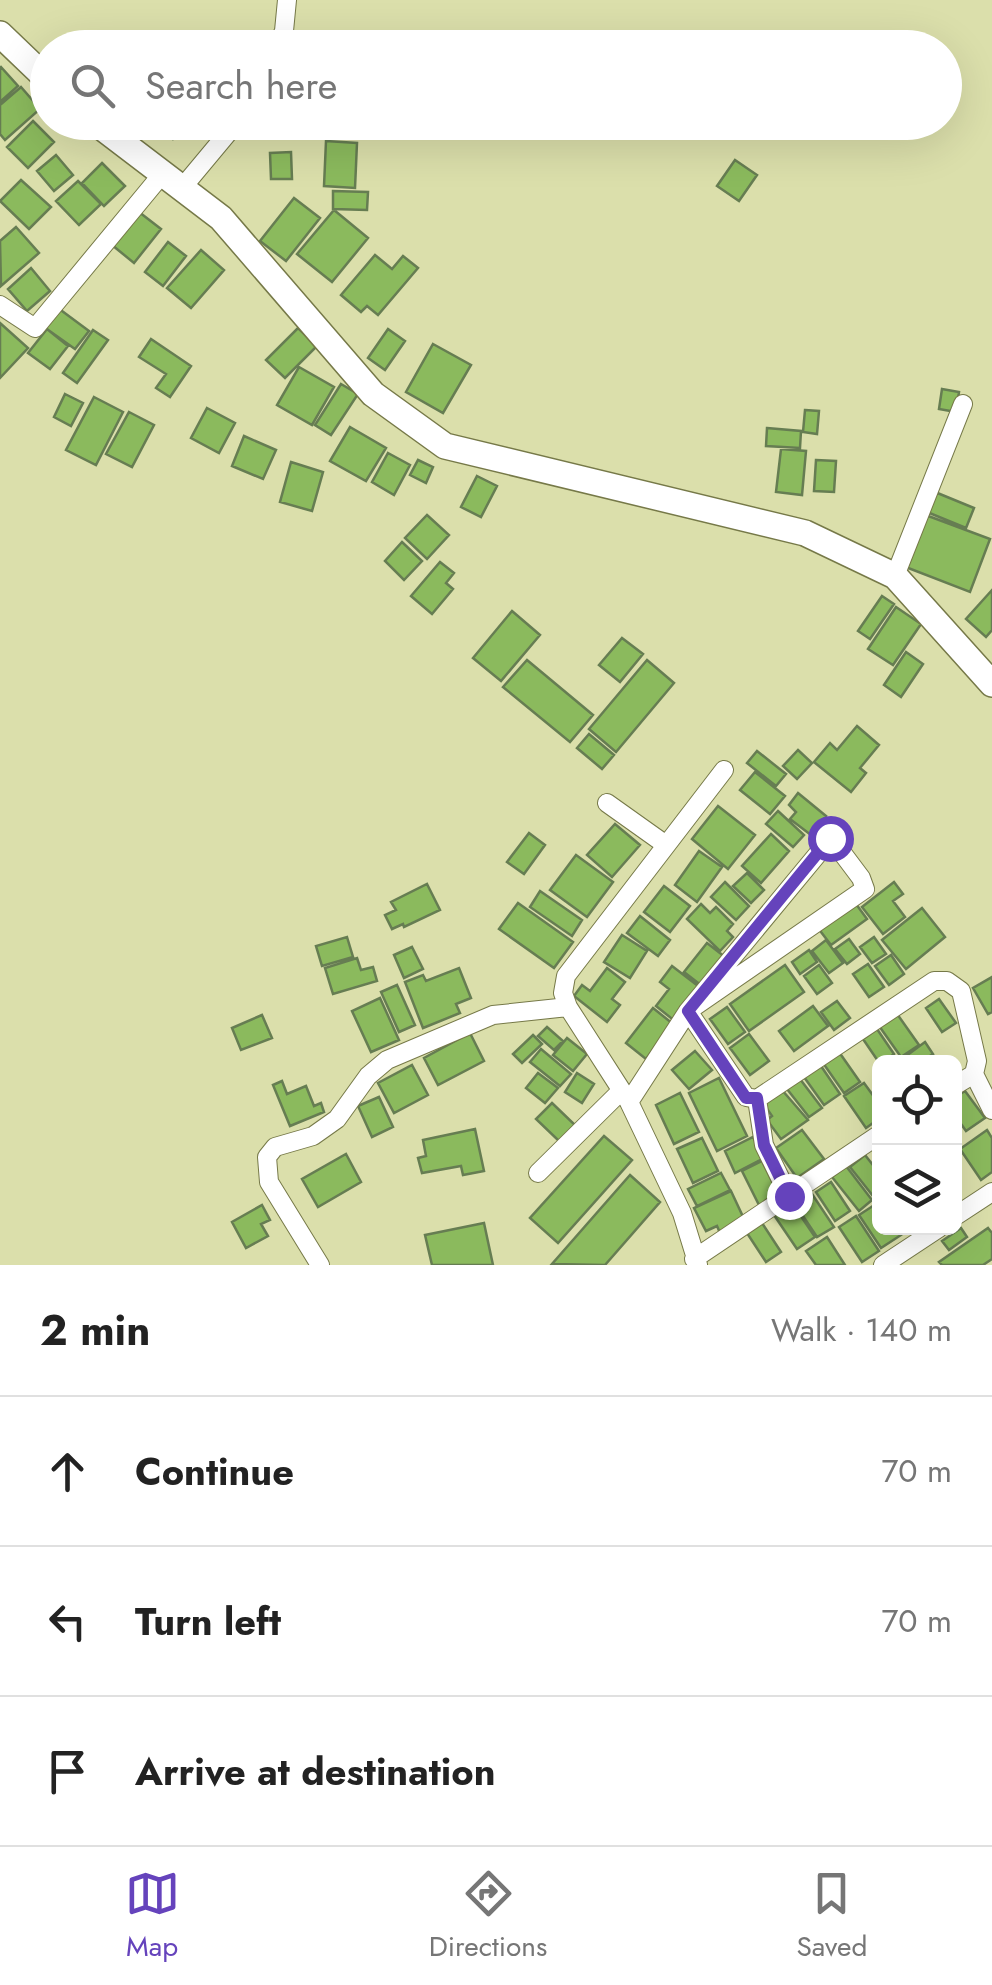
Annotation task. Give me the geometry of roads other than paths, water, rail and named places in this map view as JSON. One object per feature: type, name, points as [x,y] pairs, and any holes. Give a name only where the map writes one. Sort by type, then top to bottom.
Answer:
[{"type":"street","points":[[284,30],[287,0]]},
{"type":"street","points":[[0,34],[30,63]]},
{"type":"street","points":[[119,140],[221,218],[374,394],[445,446],[805,533],[895,576],[992,684]]},
{"type":"street","points":[[0,305],[35,328],[172,180],[217,140]]},
{"type":"street","points":[[895,576],[963,404]]},
{"type":"street","points":[[724,770],[566,976],[563,992],[568,1007],[624,1097],[682,1213],[696,1262],[872,1139]]},
{"type":"street","points":[[607,803],[666,844]]},
{"type":"street","points":[[538,1173],[624,1097],[688,1011],[830,838],[864,889],[688,1011]]},
{"type":"street","points":[[688,1011],[746,1098],[757,1098],[934,981],[948,981],[960,991],[978,1061],[974,1074],[962,1081]]},
{"type":"street","points":[[320,1265],[269,1182],[267,1157],[275,1147],[313,1136],[337,1119],[368,1076],[387,1060],[493,1016],[531,1008],[568,1007]]},
{"type":"street","points":[[974,1074],[992,1110]]},
{"type":"street","points":[[757,1098],[764,1145],[789,1196]]},
{"type":"street","points":[[962,1212],[992,1192]]},
{"type":"street","points":[[883,1265],[928,1235]]}]
